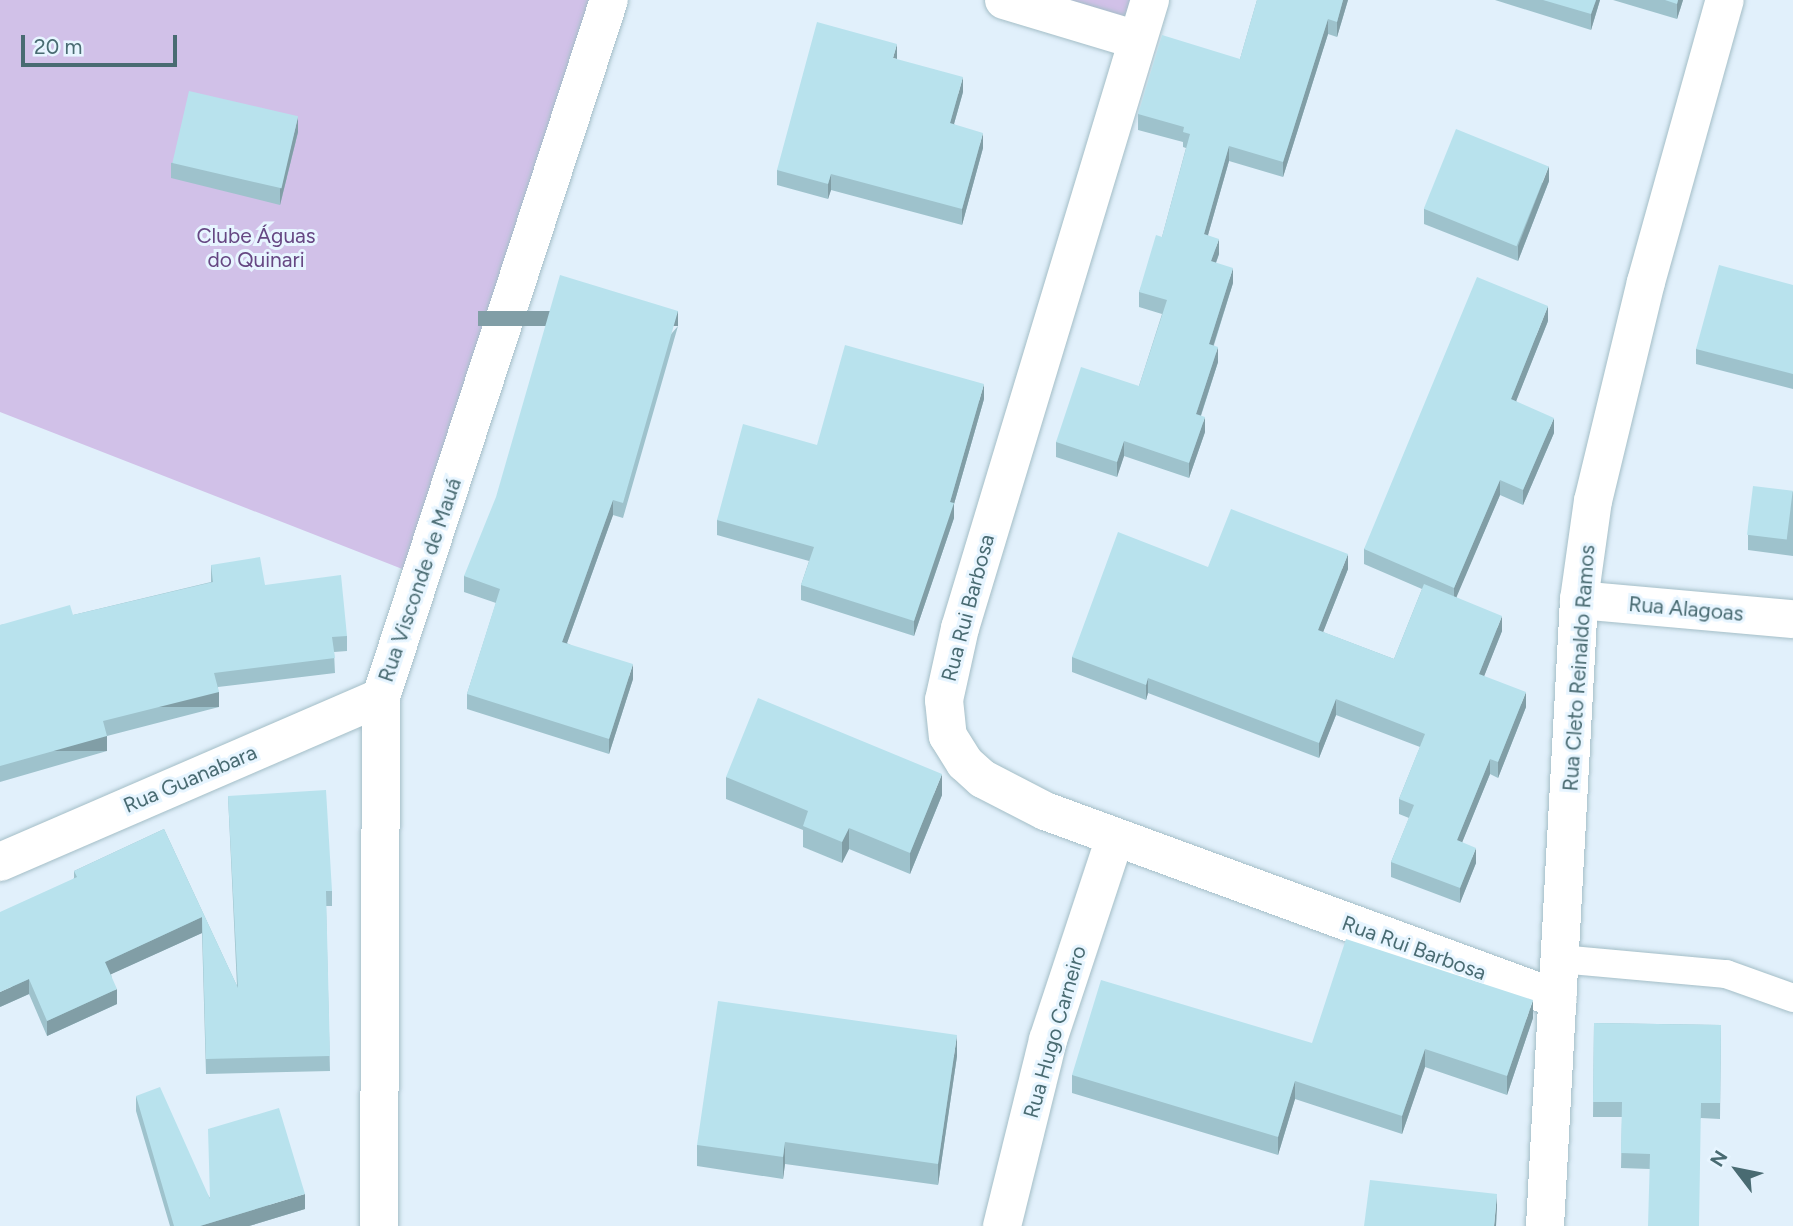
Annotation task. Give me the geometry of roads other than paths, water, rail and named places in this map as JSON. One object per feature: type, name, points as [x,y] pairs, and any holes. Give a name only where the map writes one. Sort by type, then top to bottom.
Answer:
[{"type":"street","name":"Rua Visconde de Mauá","points":[[379,1226],[381,697],[609,0]]},
{"type":"street","points":[[1004,0],[1137,40]]},
{"type":"street","name":"Rua Rui Barbosa","points":[[1150,0],[960,628],[944,700],[954,748],[983,779],[1114,840],[1558,999]]},
{"type":"street","name":"Rua Cleto Reinaldo Ramos","points":[[1545,1226],[1579,600],[1593,501],[1646,282],[1725,0]]},
{"type":"street","name":"Rua Alagoas","points":[[1579,600],[1793,619]]},
{"type":"street","name":"Rua Guanabara","points":[[0,862],[381,697]]},
{"type":"street","name":"Rua Hugo Carneiro","points":[[1002,1226],[1048,1040],[1114,840]]},
{"type":"lane","points":[[1560,959],[1726,974],[1793,998]]},
{"type":"park label","name":"Clube Águas do Quinari","points":[[256,248]]}]
